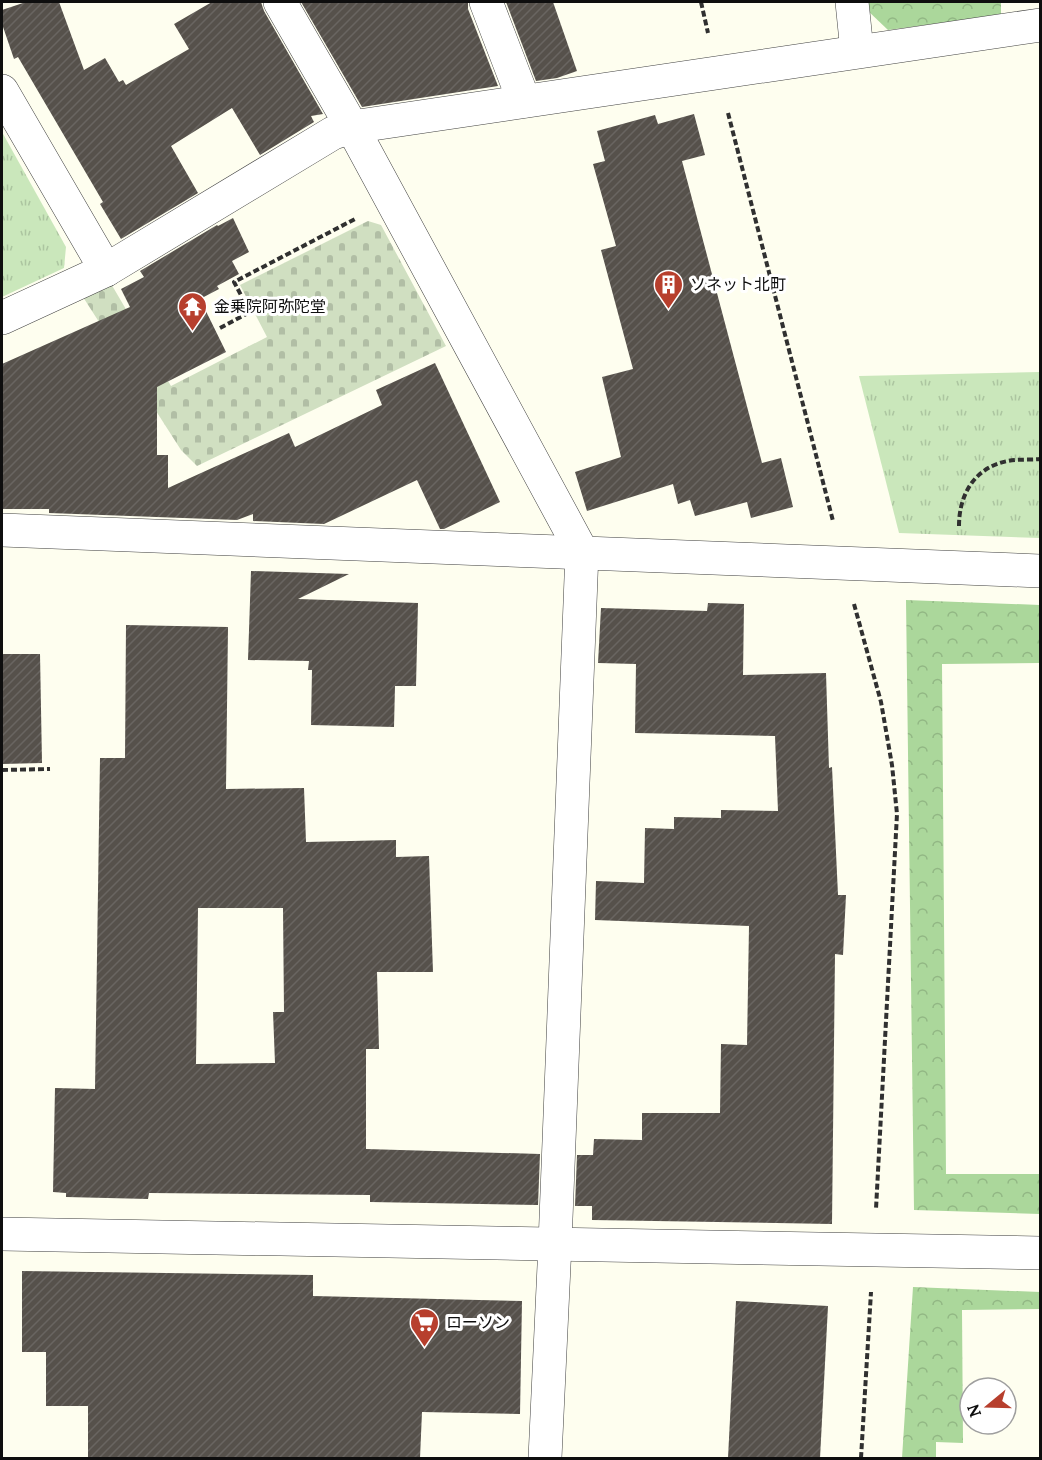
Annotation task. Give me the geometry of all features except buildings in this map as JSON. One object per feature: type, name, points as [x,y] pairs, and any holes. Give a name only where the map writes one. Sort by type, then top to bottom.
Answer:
[{"type":"street","points":[[280,2],[352,127],[582,552],[545,1458]]},
{"type":"street","points":[[486,2],[524,101]]},
{"type":"street","points":[[852,2],[857,51]]},
{"type":"street","points":[[2,318],[106,270],[333,134],[352,127],[1041,25]]},
{"type":"street","points":[[2,91],[106,270]]},
{"type":"street","points":[[2,531],[1041,571]]},
{"type":"street","points":[[2,1234],[1041,1253]]},
{"type":"path","points":[[701,2],[717,72],[881,702],[892,765],[897,814],[861,1458]]},
{"type":"path","points":[[220,328],[250,312],[234,282],[391,201]]},
{"type":"path","points":[[960,568],[959,519],[961,503],[969,484],[983,470],[1007,461],[1041,459]]},
{"type":"path","points":[[2,770],[50,769]]},
{"type":"green space","points":[[866,2],[1001,2],[1001,15],[888,30],[866,9]]},
{"type":"green space","points":[[2,132],[66,247],[64,268],[2,297]]},
{"type":"green space","points":[[368,221],[381,225],[446,346],[197,466],[181,450],[83,297],[110,282],[171,386],[267,337],[240,285]]},
{"type":"green space","points":[[1040,372],[1040,538],[899,533],[859,376]]},
{"type":"green space","points":[[906,600],[1040,605],[1040,663],[942,664],[946,1174],[1040,1174],[1040,1214],[914,1210]]},
{"type":"green space","points":[[913,1287],[1040,1292],[1040,1309],[962,1310],[962,1376],[958,1376],[958,1436],[963,1436],[963,1443],[936,1442],[936,1458],[902,1458]]},
{"type":"place","name":"ソネット北町","points":[[669,310]]},
{"type":"place","name":"金乗院阿弥陀堂","points":[[193,332]]},
{"type":"place","name":"ローソン","points":[[425,1348]]}]
